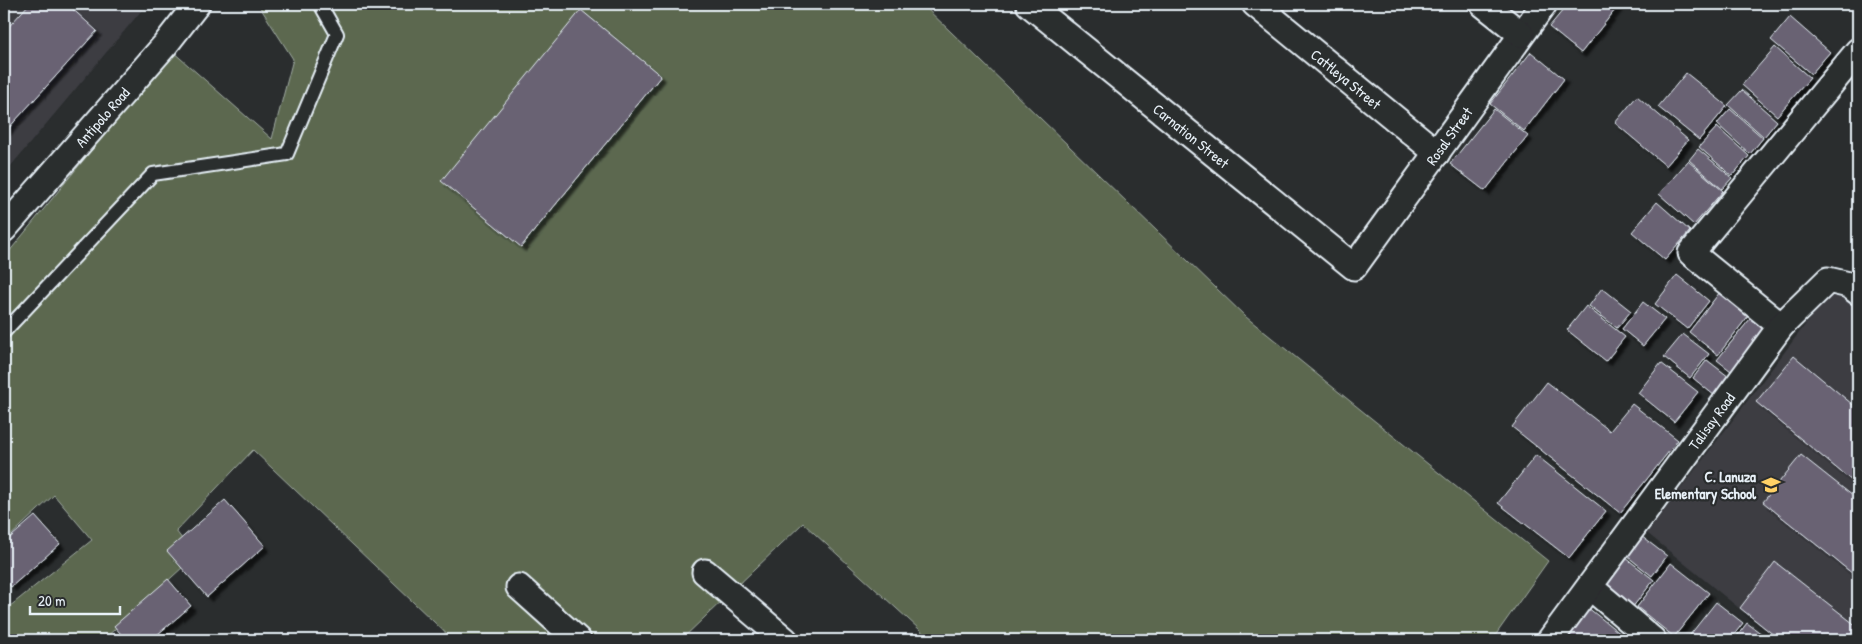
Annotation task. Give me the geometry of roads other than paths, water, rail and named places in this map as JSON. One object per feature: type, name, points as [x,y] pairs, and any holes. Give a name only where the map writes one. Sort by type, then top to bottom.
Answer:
[{"type":"street","name":"Antipolo Road","points":[[4,228],[165,45],[197,4]]},
{"type":"street","name":"Carnation Street","points":[[1029,4],[1354,267]]},
{"type":"street","name":"Cattleya Street","points":[[1255,4],[1437,153]]},
{"type":"street","points":[[1483,4],[1521,34]]},
{"type":"street","name":"Rosal Street","points":[[1354,267],[1544,4]]},
{"type":"street","points":[[1781,326],[1691,253],[1858,51]]},
{"type":"street","name":"Talisay Road","points":[[1550,640],[1781,326],[1828,280],[1849,285],[1858,292]]},
{"type":"street","points":[[705,572],[785,640]]},
{"type":"street","points":[[519,587],[578,640]]},
{"type":"street","points":[[1590,587],[1653,640]]},
{"type":"lane","points":[[4,332],[153,174],[287,154],[337,34],[320,4]]},
{"type":"place","name":"C. Lanuza Elementary School","points":[[1771,485]]}]
